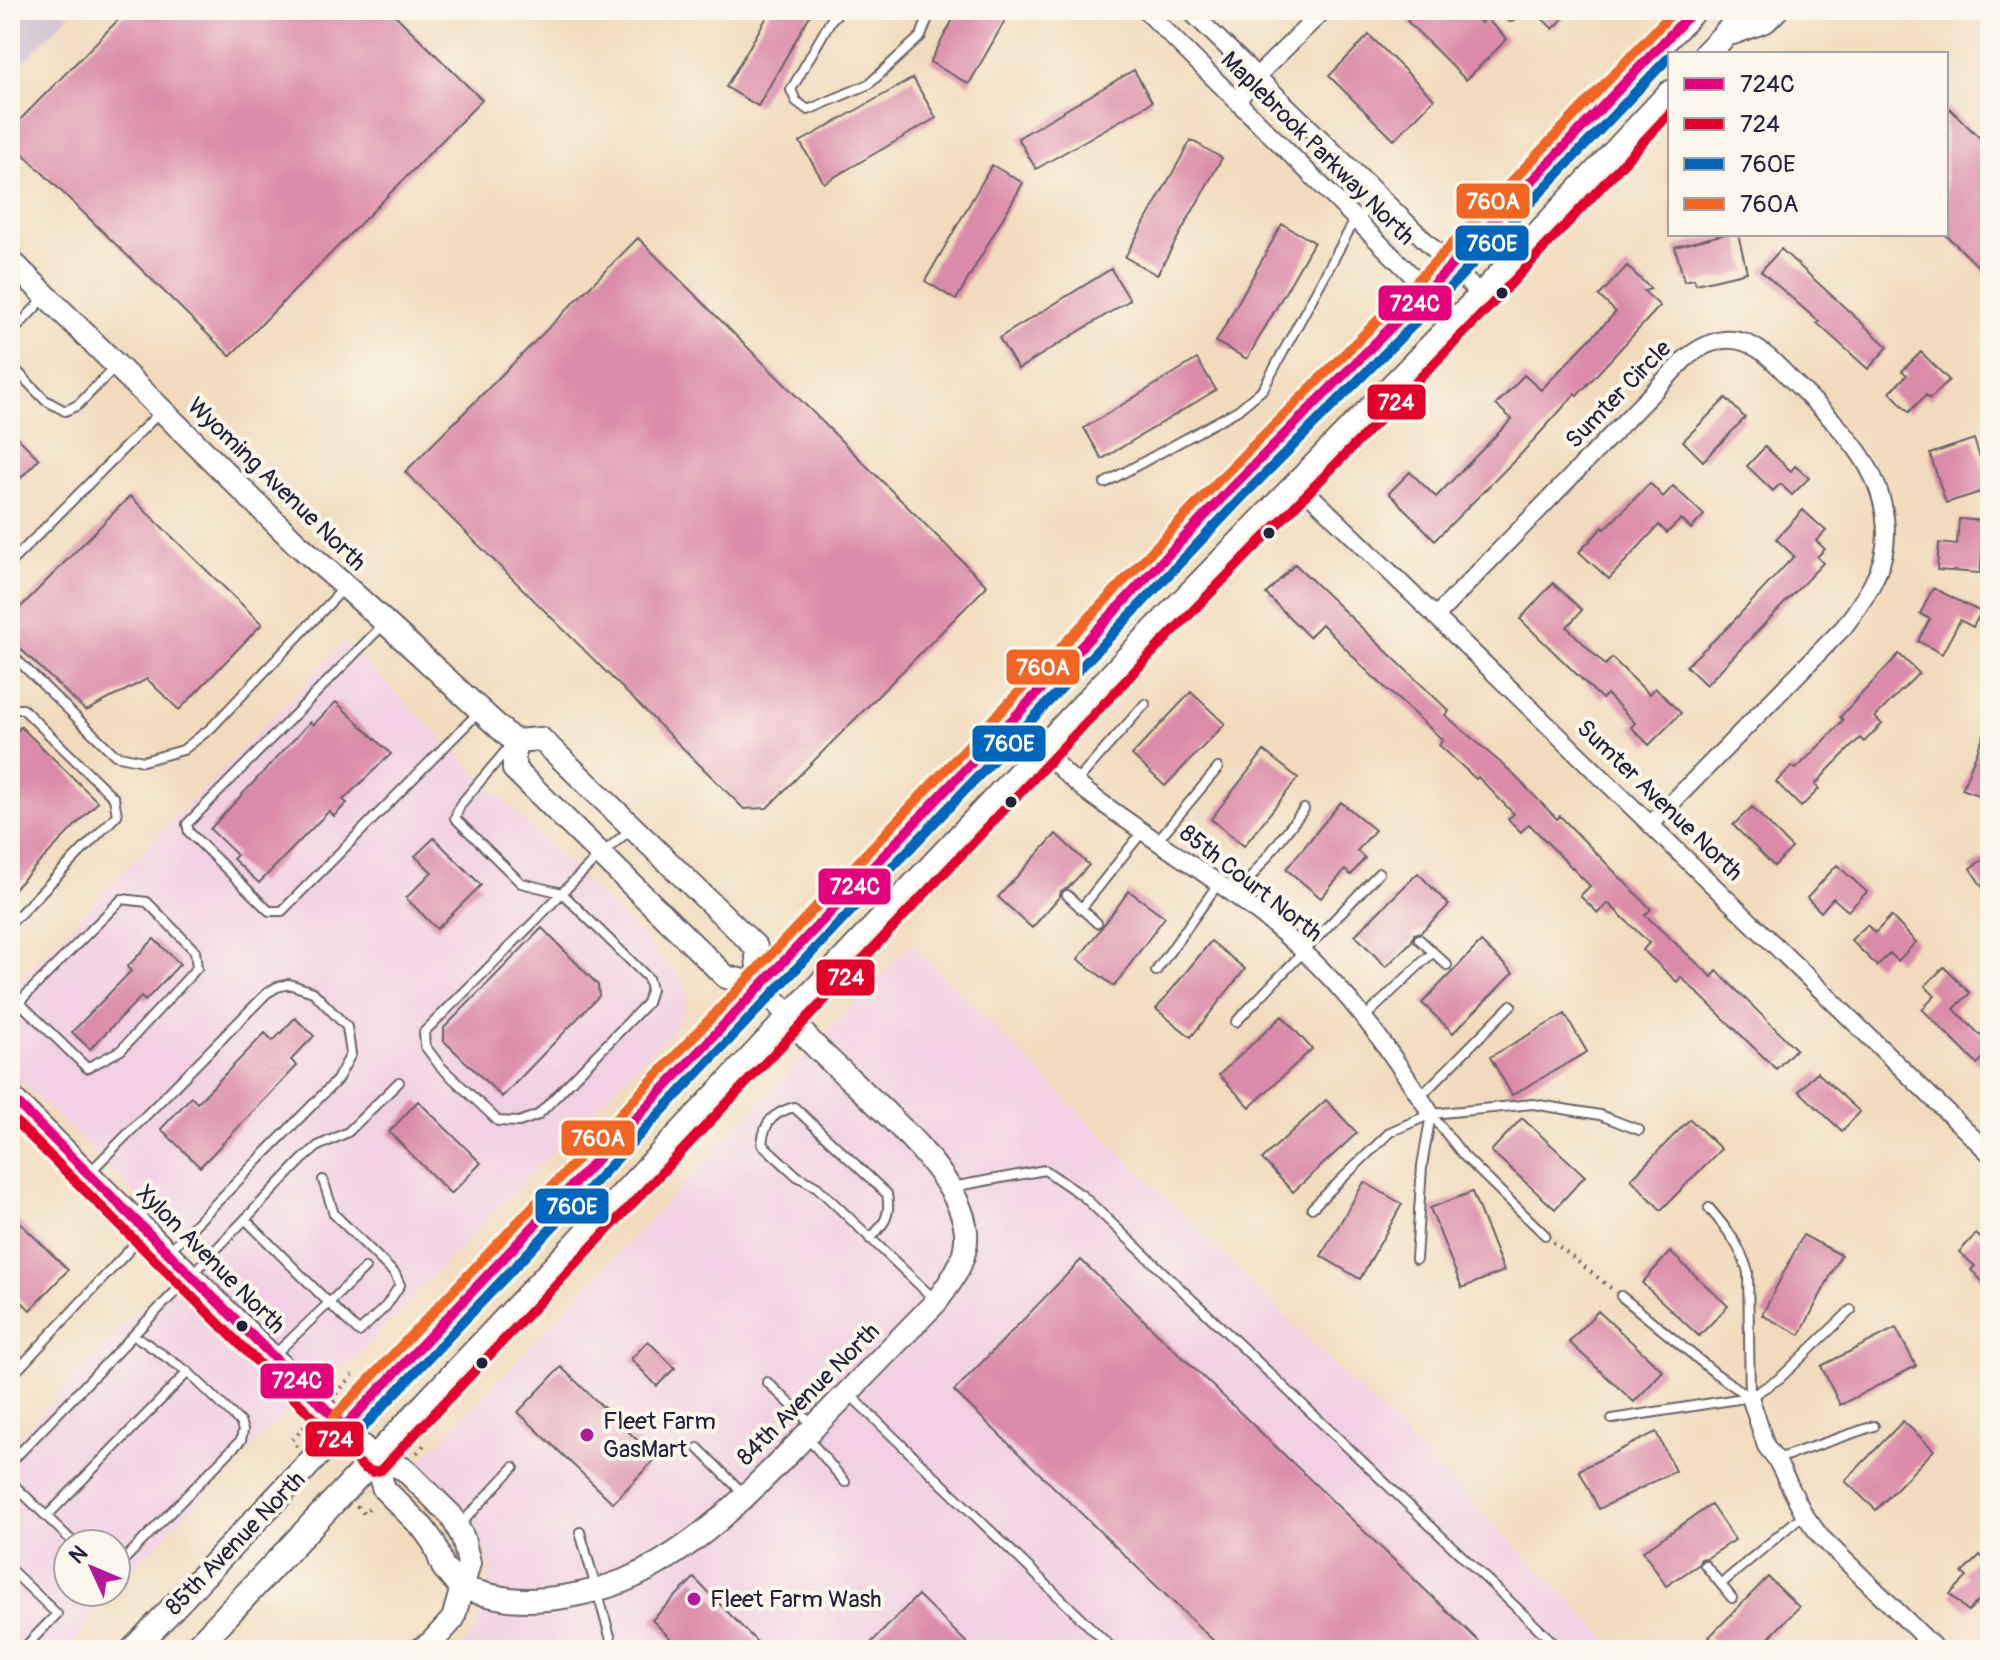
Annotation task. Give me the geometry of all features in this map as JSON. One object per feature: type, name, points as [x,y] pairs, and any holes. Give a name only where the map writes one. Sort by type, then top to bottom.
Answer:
[{"type":"main road","name":"85th Avenue North","points":[[133,1650],[1232,487],[1427,291],[1694,10]]},
{"type":"main road","points":[[1708,52],[1749,10]]},
{"type":"main road","points":[[1723,36],[1765,20],[1775,10]]},
{"type":"main road","name":"85th Avenue North","points":[[194,1650],[1042,749],[1481,295],[1668,95]]},
{"type":"street","name":"Maplebrook Parkway North","points":[[1145,10],[1457,320]]},
{"type":"street","name":"Maplebrook Parkway North","points":[[1189,10],[1481,295]]},
{"type":"street","points":[[1238,100],[1257,76],[1324,10]]},
{"type":"street","name":"Wyoming Avenue North","points":[[10,260],[296,543],[514,741]]},
{"type":"street","name":"Sumter Circle","points":[[1436,616],[1703,344],[1723,340],[1744,342],[1763,352],[1849,436],[1870,466],[1881,500],[1887,535],[1880,566],[1866,598],[1844,627],[1651,824]]},
{"type":"street","name":"Sumter Avenue North","points":[[1297,482],[1990,1154]]},
{"type":"street","name":"85th Court North","points":[[1012,719],[1076,782],[1236,897],[1304,952],[1365,1017],[1431,1114]]},
{"type":"street","points":[[760,986],[756,947],[541,739],[514,741],[514,769],[726,977],[760,986],[915,1144],[951,1187]]},
{"type":"street","name":"Xylon Avenue North","points":[[10,1096],[374,1458]]},
{"type":"street","name":"84th Avenue North","points":[[461,1588],[511,1599],[548,1598],[595,1590],[624,1580],[660,1561],[700,1534],[810,1431],[950,1284],[963,1259],[965,1226],[951,1187]]},
{"type":"street","points":[[1750,1397],[1766,1446],[1804,1514],[1820,1536],[1937,1650]]},
{"type":"street","points":[[374,1458],[404,1469],[451,1515],[469,1563],[453,1619],[431,1643],[420,1650]]},
{"type":"street","points":[[374,1458],[384,1489],[423,1528],[434,1543],[443,1567],[461,1588]]},
{"type":"lane","points":[[841,10],[831,20],[791,90],[796,101],[808,110],[869,84],[921,36],[931,10]]},
{"type":"lane","points":[[1105,483],[1238,410],[1263,389],[1357,221],[1380,198]]},
{"type":"lane","points":[[10,335],[46,296]]},
{"type":"lane","points":[[10,364],[45,400],[65,411],[78,405],[117,365]]},
{"type":"lane","points":[[10,563],[162,410]]},
{"type":"lane","points":[[10,653],[115,755],[143,761],[183,750],[211,728],[346,586]]},
{"type":"lane","points":[[386,622],[187,824],[189,832],[269,911],[282,911],[480,711]]},
{"type":"lane","points":[[1076,782],[1145,704]]},
{"type":"lane","points":[[10,709],[23,709],[114,798],[117,815],[10,924]]},
{"type":"lane","points":[[514,741],[460,805],[455,818],[521,883],[562,893],[648,978],[651,989],[647,1003],[538,1115],[519,1122],[498,1121],[440,1066],[425,1046],[424,1032],[562,893],[600,853],[632,828]]},
{"type":"lane","points":[[1157,841],[1218,768]]},
{"type":"lane","points":[[1236,897],[1304,809]]},
{"type":"lane","points":[[1081,909],[1143,831]]},
{"type":"lane","points":[[1236,1022],[1379,873]]},
{"type":"lane","points":[[1156,971],[1218,884]]},
{"type":"lane","points":[[1067,895],[1097,923]]},
{"type":"lane","points":[[10,1011],[19,1002],[122,899],[147,902],[195,951],[197,968],[121,1050],[87,1068],[19,1002]]},
{"type":"lane","points":[[1419,939],[1447,965]]},
{"type":"lane","points":[[1365,1017],[1433,952]]},
{"type":"lane","points":[[88,1174],[267,993],[289,984],[313,992],[347,1027],[351,1054],[337,1080],[167,1252]]},
{"type":"lane","points":[[1420,1097],[1511,1005]]},
{"type":"lane","points":[[10,1463],[318,1146],[348,1132],[399,1082]]},
{"type":"lane","points":[[1312,1208],[1390,1132],[1431,1114],[1533,1104],[1600,1115],[1639,1130]]},
{"type":"lane","points":[[870,1239],[883,1225],[890,1210],[887,1194],[794,1107],[777,1112],[763,1127],[762,1144],[797,1176],[817,1187],[870,1239],[936,1302]]},
{"type":"lane","points":[[1431,1114],[1464,1156],[1545,1235]]},
{"type":"lane","points":[[1416,1259],[1422,1166],[1431,1114]]},
{"type":"lane","points":[[951,1187],[1045,1170],[1083,1196],[1561,1650]]},
{"type":"lane","points":[[245,1219],[359,1332],[386,1306],[400,1285],[395,1274],[334,1214],[323,1180]]},
{"type":"lane","points":[[1709,1208],[1734,1237],[1748,1272],[1750,1397]]},
{"type":"lane","points":[[10,1378],[147,1232]]},
{"type":"lane","points":[[272,1356],[365,1268]]},
{"type":"lane","points":[[1621,1296],[1715,1373],[1750,1397]]},
{"type":"lane","points":[[1612,1419],[1750,1397],[1780,1378],[1851,1310]]},
{"type":"lane","points":[[132,1552],[241,1440],[243,1430],[240,1422],[188,1372],[134,1335]]},
{"type":"lane","points":[[47,1516],[188,1372]]},
{"type":"lane","points":[[767,1382],[810,1431],[845,1482]]},
{"type":"lane","points":[[847,1393],[1114,1650]]},
{"type":"lane","points":[[1776,1459],[1874,1426]]},
{"type":"lane","points":[[698,1448],[745,1495]]},
{"type":"lane","points":[[457,1527],[514,1467]]},
{"type":"lane","points":[[10,1481],[59,1528]]},
{"type":"lane","points":[[1721,1584],[1804,1514]]},
{"type":"lane","points":[[580,1532],[614,1650]]},
{"type":"lane","points":[[1705,1565],[1732,1598]]},
{"type":"lane","points":[[10,1569],[57,1614],[22,1650]]},
{"type":"path","points":[[1545,1235],[1621,1296]]},
{"type":"shaded area","points":[[10,10],[73,10],[10,76]]},
{"type":"shaded area","points":[[345,642],[676,972],[689,995],[678,1024],[441,1266],[349,1366],[322,1374],[132,1570],[132,1528],[52,1528],[52,1608],[96,1608],[85,1631],[67,1650],[10,1650],[10,1447],[194,1251],[10,1071],[10,990]]},
{"type":"shaded area","points":[[911,944],[1620,1650],[459,1650],[475,1632],[491,1571],[478,1533],[454,1496],[419,1464]]},
{"type":"building","points":[[128,10],[390,10],[482,100],[230,356],[10,141],[10,130]]},
{"type":"building","points":[[771,10],[813,10],[758,106],[726,87]]},
{"type":"building","points":[[958,10],[1011,10],[969,84],[930,62]]},
{"type":"building","points":[[1417,10],[1468,10],[1481,23],[1486,18],[1507,39],[1466,80],[1407,21]]},
{"type":"building","points":[[1533,10],[1571,10],[1553,29]]},
{"type":"building","points":[[1369,35],[1434,99],[1394,140],[1329,76]]},
{"type":"building","points":[[1134,70],[1152,102],[1036,169],[1018,138]]},
{"type":"building","points":[[913,78],[936,118],[824,183],[800,142]]},
{"type":"building","points":[[1948,107],[1990,148],[1990,278],[1947,236]]},
{"type":"building","points":[[1191,140],[1222,158],[1157,275],[1125,257]]},
{"type":"building","points":[[992,165],[1023,183],[956,300],[925,281]]},
{"type":"building","points":[[1282,224],[1314,242],[1247,359],[1216,342]]},
{"type":"building","points":[[1717,236],[1738,236],[1747,272],[1696,284],[1694,279],[1684,281],[1675,247]]},
{"type":"building","points":[[638,238],[987,586],[767,808],[744,809],[405,472]]},
{"type":"building","points":[[1781,249],[1888,347],[1868,369],[1761,271]]},
{"type":"building","points":[[1627,266],[1651,289],[1644,291],[1660,306],[1577,396],[1575,394],[1522,453],[1435,540],[1389,493],[1410,472],[1436,497],[1512,419],[1496,405],[1524,375],[1541,390],[1616,312],[1599,296]]},
{"type":"building","points":[[1111,269],[1130,300],[1018,369],[999,338]]},
{"type":"building","points":[[1921,352],[1949,380],[1930,399],[1926,395],[1909,412],[1890,392],[1907,375],[1902,371]]},
{"type":"building","points":[[1197,359],[1216,390],[1102,459],[1084,428]]},
{"type":"building","points":[[1726,398],[1745,418],[1703,461],[1683,441]]},
{"type":"building","points":[[10,430],[39,459],[10,489]]},
{"type":"building","points":[[1974,439],[1990,489],[1946,503],[1930,454]]},
{"type":"building","points":[[1765,447],[1791,471],[1795,466],[1809,478],[1792,495],[1780,484],[1773,491],[1747,466]]},
{"type":"building","points":[[1650,483],[1663,497],[1673,486],[1704,515],[1691,529],[1681,519],[1667,533],[1659,525],[1609,579],[1579,552]]},
{"type":"building","points":[[130,496],[262,624],[179,710],[147,679],[86,711],[10,639],[10,618]]},
{"type":"building","points":[[1803,510],[1826,531],[1816,541],[1825,549],[1817,557],[1823,563],[1706,685],[1686,666],[1728,627],[1794,556],[1776,539]]},
{"type":"building","points":[[1959,519],[1985,521],[1980,573],[1937,570],[1939,543],[1957,545]]},
{"type":"building","points":[[1295,564],[1449,711],[1445,715],[1509,770],[1557,819],[1560,816],[1651,909],[1645,915],[1712,977],[1717,971],[1796,1049],[1776,1069],[1681,977],[1677,982],[1643,950],[1649,943],[1608,903],[1598,913],[1580,896],[1590,886],[1529,824],[1521,832],[1508,819],[1514,814],[1478,777],[1476,779],[1439,745],[1443,740],[1369,673],[1322,624],[1309,637],[1266,594]]},
{"type":"building","points":[[1553,583],[1582,610],[1567,627],[1605,665],[1612,658],[1649,694],[1655,688],[1681,713],[1649,745],[1631,727],[1635,723],[1607,694],[1602,699],[1520,619]]},
{"type":"building","points":[[1933,588],[1981,612],[1973,627],[1960,620],[1942,654],[1918,641],[1930,619],[1920,614]]},
{"type":"building","points":[[1899,654],[1919,673],[1875,717],[1882,724],[1864,742],[1860,738],[1829,769],[1815,785],[1819,789],[1801,807],[1776,782],[1792,766],[1796,769],[1829,736],[1843,720],[1840,717]]},
{"type":"building","points":[[1191,692],[1225,724],[1165,786],[1132,755]]},
{"type":"building","points":[[336,702],[391,754],[343,800],[347,803],[334,816],[329,811],[259,883],[233,859],[237,855],[210,829],[310,722],[313,725]]},
{"type":"building","points":[[1990,722],[1990,800],[1962,789]]},
{"type":"building","points":[[21,727],[98,802],[10,893],[10,738]]},
{"type":"building","points":[[1264,751],[1298,778],[1244,846],[1211,819]]},
{"type":"building","points":[[1341,802],[1375,830],[1357,851],[1365,858],[1351,875],[1345,870],[1321,898],[1286,869]]},
{"type":"building","points":[[1752,807],[1792,848],[1774,866],[1733,825]]},
{"type":"building","points":[[1056,834],[1089,865],[1068,888],[1061,891],[1032,928],[998,897]]},
{"type":"building","points":[[434,838],[481,885],[437,929],[406,898],[432,872],[415,856]]},
{"type":"building","points":[[1990,855],[1990,899],[1970,868]]},
{"type":"building","points":[[1837,865],[1867,892],[1848,911],[1833,898],[1821,912],[1807,898]]},
{"type":"building","points":[[1418,873],[1449,905],[1421,932],[1414,934],[1412,941],[1386,967],[1355,935]]},
{"type":"building","points":[[1129,891],[1165,917],[1114,986],[1078,959]]},
{"type":"building","points":[[1891,916],[1916,942],[1898,961],[1890,953],[1877,966],[1851,940],[1867,925],[1875,933]]},
{"type":"building","points":[[542,928],[598,985],[599,996],[502,1097],[444,1041],[444,1028]]},
{"type":"building","points":[[154,939],[180,964],[145,1001],[141,997],[90,1049],[72,1032],[131,971],[127,967]]},
{"type":"building","points":[[1211,941],[1245,969],[1191,1037],[1156,1009]]},
{"type":"building","points":[[1481,942],[1513,973],[1453,1033],[1422,1003]]},
{"type":"building","points":[[1944,967],[1970,993],[1954,1009],[1980,1035],[1990,1025],[1990,1066],[1982,1059],[1977,1064],[1922,1009],[1935,996],[1925,986]]},
{"type":"building","points":[[1565,1014],[1587,1052],[1512,1095],[1490,1057]]},
{"type":"building","points":[[1282,1016],[1312,1049],[1250,1107],[1219,1075]]},
{"type":"building","points":[[295,1018],[314,1036],[291,1060],[297,1066],[200,1167],[161,1129],[191,1097],[197,1103],[265,1033],[273,1041]]},
{"type":"building","points":[[1817,1072],[1860,1112],[1842,1131],[1799,1091]]},
{"type":"building","points":[[1326,1100],[1357,1133],[1293,1192],[1262,1159]]},
{"type":"building","points":[[418,1101],[481,1163],[451,1194],[389,1132]]},
{"type":"building","points":[[1522,1118],[1585,1176],[1555,1209],[1491,1151]]},
{"type":"building","points":[[1690,1119],[1721,1149],[1661,1210],[1631,1179]]},
{"type":"building","points":[[1364,1182],[1402,1204],[1360,1279],[1321,1256]]},
{"type":"building","points":[[1472,1192],[1504,1271],[1462,1288],[1430,1208]]},
{"type":"building","points":[[10,1213],[68,1270],[30,1310],[10,1290]]},
{"type":"building","points":[[1976,1234],[1990,1247],[1990,1289],[1971,1270],[1975,1266],[1959,1252]]},
{"type":"building","points":[[1803,1235],[1841,1255],[1800,1335],[1762,1315]]},
{"type":"building","points":[[1670,1252],[1728,1306],[1699,1336],[1642,1283]]},
{"type":"building","points":[[1081,1260],[1488,1650],[1223,1650],[954,1391]]},
{"type":"building","points":[[1598,1311],[1663,1371],[1634,1402],[1569,1342]]},
{"type":"building","points":[[1896,1328],[1916,1366],[1840,1405],[1821,1366]]},
{"type":"building","name":"Fleet Farm GasMart","points":[[648,1341],[675,1368],[657,1386],[631,1359]]},
{"type":"building","name":"Fleet Farm GasMart","points":[[561,1367],[656,1458],[613,1503],[518,1412]]},
{"type":"building","points":[[1903,1421],[1934,1450],[1876,1510],[1845,1481]]},
{"type":"building","points":[[1656,1432],[1675,1471],[1599,1509],[1579,1470]]},
{"type":"building","points":[[1711,1505],[1735,1540],[1701,1559],[1698,1565],[1666,1586],[1643,1551]]},
{"type":"building","points":[[1980,1555],[1990,1565],[1990,1589],[1968,1611],[1950,1594],[1967,1577],[1962,1573]]},
{"type":"building","points":[[1768,1577],[1799,1607],[1757,1650],[1722,1650],[1709,1637]]},
{"type":"building","name":"Fleet Farm Wash","points":[[694,1578],[765,1650],[682,1650],[652,1620]]},
{"type":"building","points":[[918,1595],[974,1650],[864,1650]]},
{"type":"transit line","name":"760A","points":[[334,1417],[1222,477],[1417,281],[1675,10]]},
{"type":"transit line","name":"724C","points":[[10,1096],[344,1427],[1232,487],[1427,291],[1694,10]]},
{"type":"transit line","name":"760E","points":[[354,1437],[1242,497],[1437,301],[1668,58]]},
{"type":"transit line","name":"724","points":[[10,1116],[364,1468],[373,1472],[381,1470],[1149,656],[1491,305],[1668,115]]},
{"type":"place","name":"Fleet Farm GasMart","points":[[587,1435]]},
{"type":"place","name":"Fleet Farm Wash","points":[[694,1599]]}]
